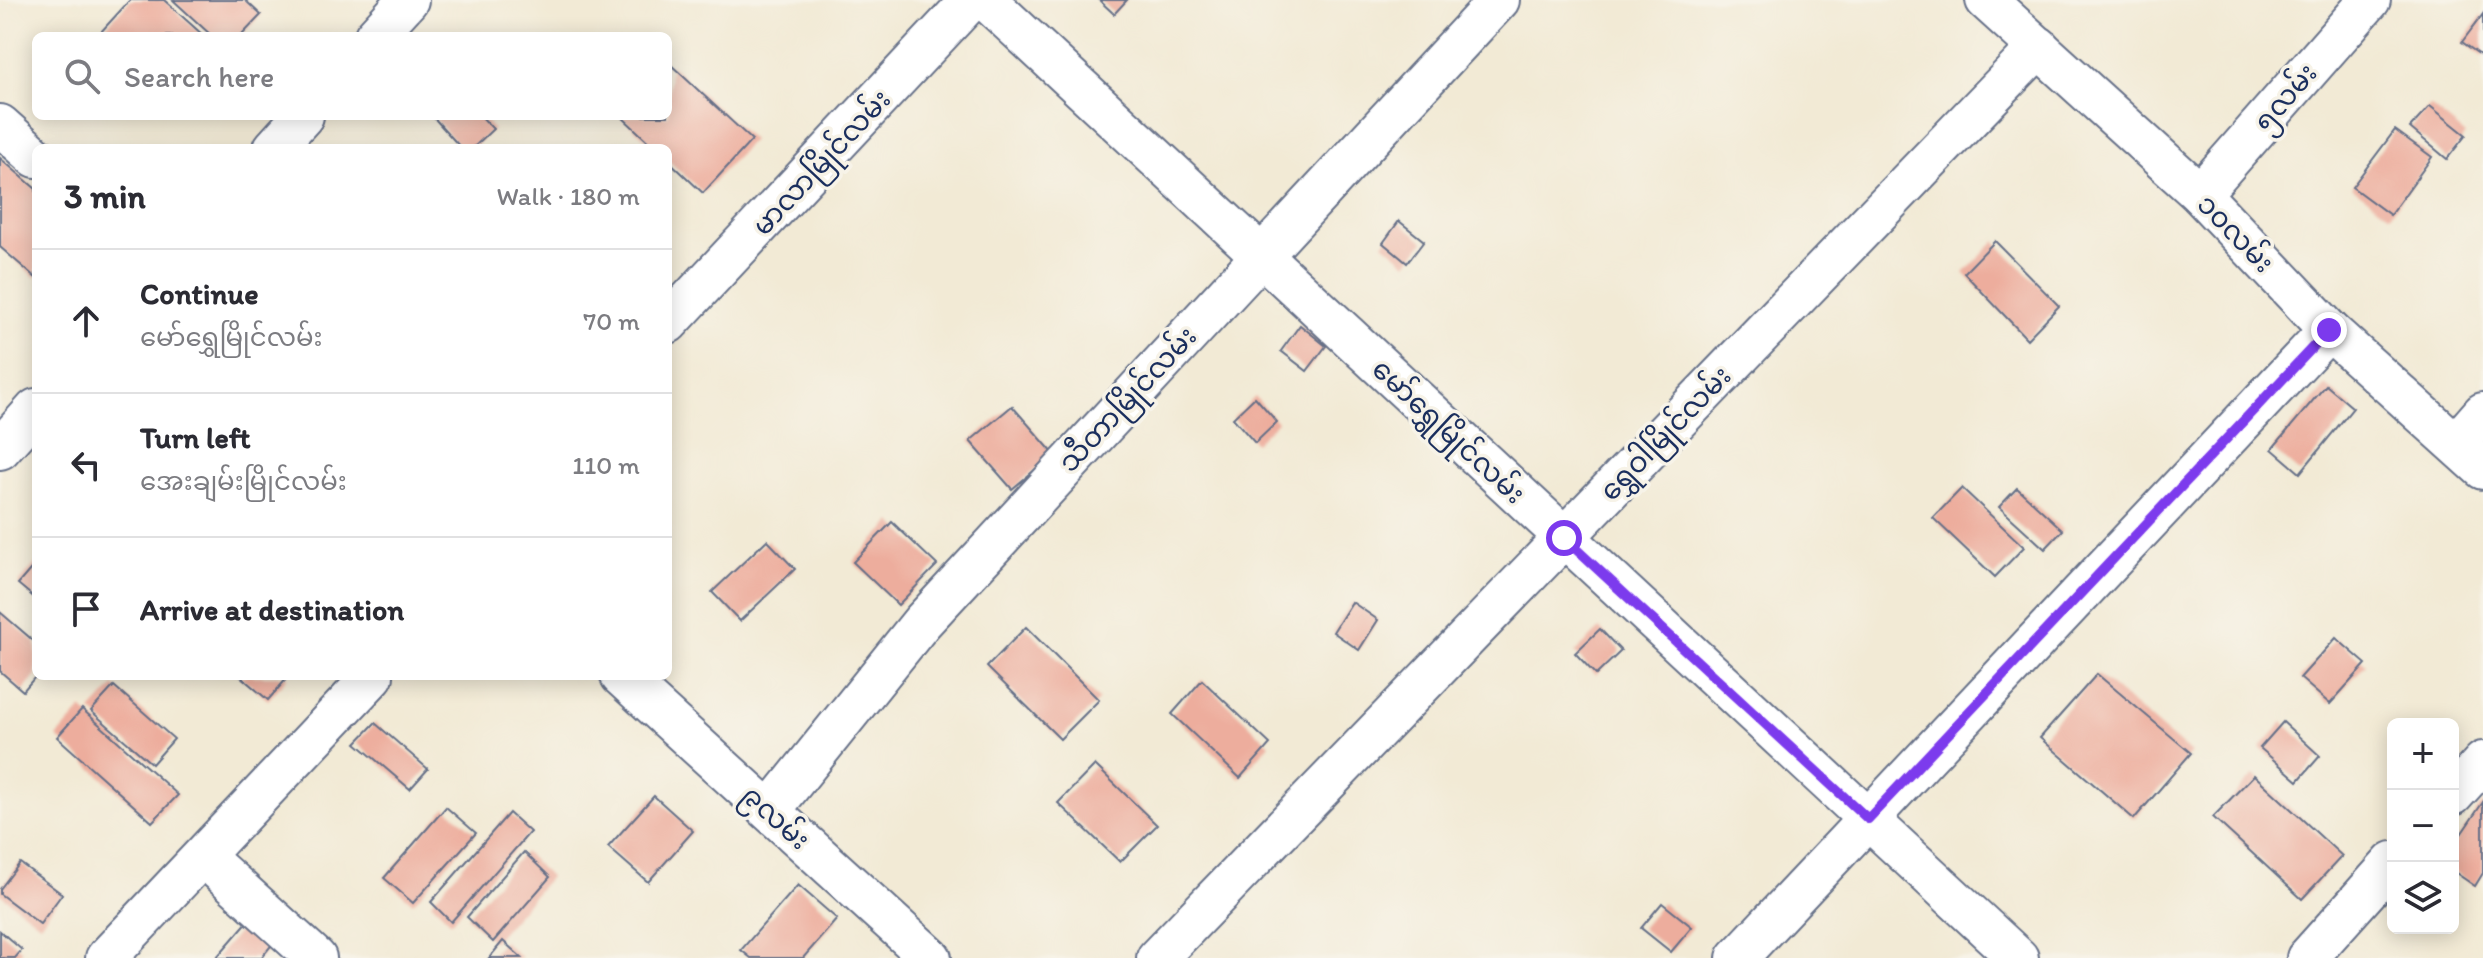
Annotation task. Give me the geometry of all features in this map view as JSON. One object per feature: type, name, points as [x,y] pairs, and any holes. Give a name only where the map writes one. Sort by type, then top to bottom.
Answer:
[{"type":"street","points":[[379,32],[408,0]]},
{"type":"street","name":"မာလာမြိုင်လမ်း","points":[[672,319],[971,0]]},
{"type":"street","name":"မော်ရွှေမြိုင်လမ်း","points":[[986,0],[2018,958]]},
{"type":"street","name":"သီတာမြိုင်လမ်း","points":[[770,811],[922,622],[1499,0]]},
{"type":"street","name":"၁၀လမ်း","points":[[1986,0],[2200,194],[2329,330],[2470,456]]},
{"type":"street","name":"၅လမ်း","points":[[2200,194],[2370,0]]},
{"type":"street","name":"ရွှေဝါမြိုင်လမ်း","points":[[1157,958],[2039,47]]},
{"type":"street","points":[[278,144],[299,120]]},
{"type":"street","points":[[0,125],[32,153]]},
{"type":"street","points":[[1737,958],[2329,330]]},
{"type":"street","points":[[0,449],[32,413]]},
{"type":"street","points":[[2470,456],[2483,413]]},
{"type":"street","points":[[106,958],[369,680]]},
{"type":"street","name":"၉လမ်း","points":[[625,680],[931,958]]},
{"type":"street","points":[[2458,790],[2483,762]]},
{"type":"street","points":[[204,857],[316,958]]},
{"type":"street","points":[[2307,958],[2387,869]]},
{"type":"building","points":[[130,0],[164,0],[200,32],[101,32]]},
{"type":"building","points":[[173,0],[245,0],[261,15],[245,32],[208,32]]},
{"type":"building","points":[[1099,0],[1127,0],[1114,14]]},
{"type":"building","points":[[2483,14],[2483,57],[2462,42]]},
{"type":"building","points":[[672,66],[752,140],[703,193],[672,164],[672,144],[651,144],[625,120],[672,120]]},
{"type":"building","points":[[2430,106],[2466,135],[2447,159],[2410,128]]},
{"type":"building","points":[[436,120],[485,120],[493,129],[477,144],[457,144]]},
{"type":"building","points":[[2395,130],[2432,157],[2390,215],[2352,187]]},
{"type":"building","points":[[0,158],[32,186],[32,275],[0,247]]},
{"type":"building","points":[[1399,221],[1424,241],[1407,263],[1383,243]]},
{"type":"building","points":[[1995,241],[2059,306],[2027,339],[1964,273]]},
{"type":"building","points":[[1300,325],[1326,346],[1307,371],[1281,351]]},
{"type":"building","points":[[2326,385],[2353,408],[2300,473],[2272,449]]},
{"type":"building","points":[[1255,397],[1277,422],[1255,443],[1233,418]]},
{"type":"building","points":[[1012,406],[1054,454],[1012,489],[970,441]]},
{"type":"building","points":[[1962,488],[2024,547],[1995,577],[1933,518]]},
{"type":"building","points":[[2017,488],[2063,530],[2045,549],[1999,507]]},
{"type":"building","points":[[892,522],[937,565],[898,605],[853,562]]},
{"type":"building","points":[[767,540],[795,569],[740,621],[712,592]]},
{"type":"building","points":[[32,568],[32,596],[18,584]]},
{"type":"building","points":[[1352,602],[1378,620],[1359,650],[1333,632]]},
{"type":"building","points":[[0,612],[32,640],[33,680],[23,691],[0,671]]},
{"type":"building","points":[[1026,627],[1099,700],[1060,739],[987,667]]},
{"type":"building","points":[[1600,629],[1621,651],[1596,675],[1575,653]]},
{"type":"building","points":[[2336,638],[2366,664],[2330,704],[2300,678]]},
{"type":"building","points":[[2097,674],[2191,753],[2134,819],[2040,738]]},
{"type":"building","points":[[245,680],[286,680],[268,700]]},
{"type":"building","points":[[1202,680],[1270,744],[1240,778],[1172,714]]},
{"type":"building","points":[[114,686],[174,739],[152,764],[91,711]]},
{"type":"building","points":[[82,709],[178,795],[152,822],[57,737]]},
{"type":"building","points":[[2283,722],[2320,756],[2298,781],[2260,748]]},
{"type":"building","points":[[375,723],[428,769],[410,789],[356,743]]},
{"type":"building","points":[[1095,765],[1157,825],[1120,862],[1058,803]]},
{"type":"building","points":[[2254,775],[2342,856],[2302,899],[2213,817]]},
{"type":"building","points":[[654,796],[693,831],[648,882],[608,847]]},
{"type":"building","points":[[2483,802],[2483,873],[2475,886],[2459,875],[2459,837]]},
{"type":"building","points":[[446,807],[476,833],[413,903],[384,878]]},
{"type":"building","points":[[509,813],[530,832],[451,922],[431,902]]},
{"type":"building","points":[[524,852],[550,877],[493,942],[467,917]]},
{"type":"building","points":[[20,863],[62,894],[40,924],[0,894],[0,889]]},
{"type":"building","points":[[798,885],[837,919],[803,958],[751,958],[741,950]]},
{"type":"building","points":[[1662,903],[1692,927],[1671,952],[1641,928]]},
{"type":"building","points":[[249,920],[275,941],[261,958],[216,958]]},
{"type":"building","points":[[0,931],[22,950],[15,958],[0,958]]},
{"type":"building","points":[[503,941],[522,958],[489,958]]},
{"type":"route","points":[[1564,538],[1868,819],[2329,330]]}]
